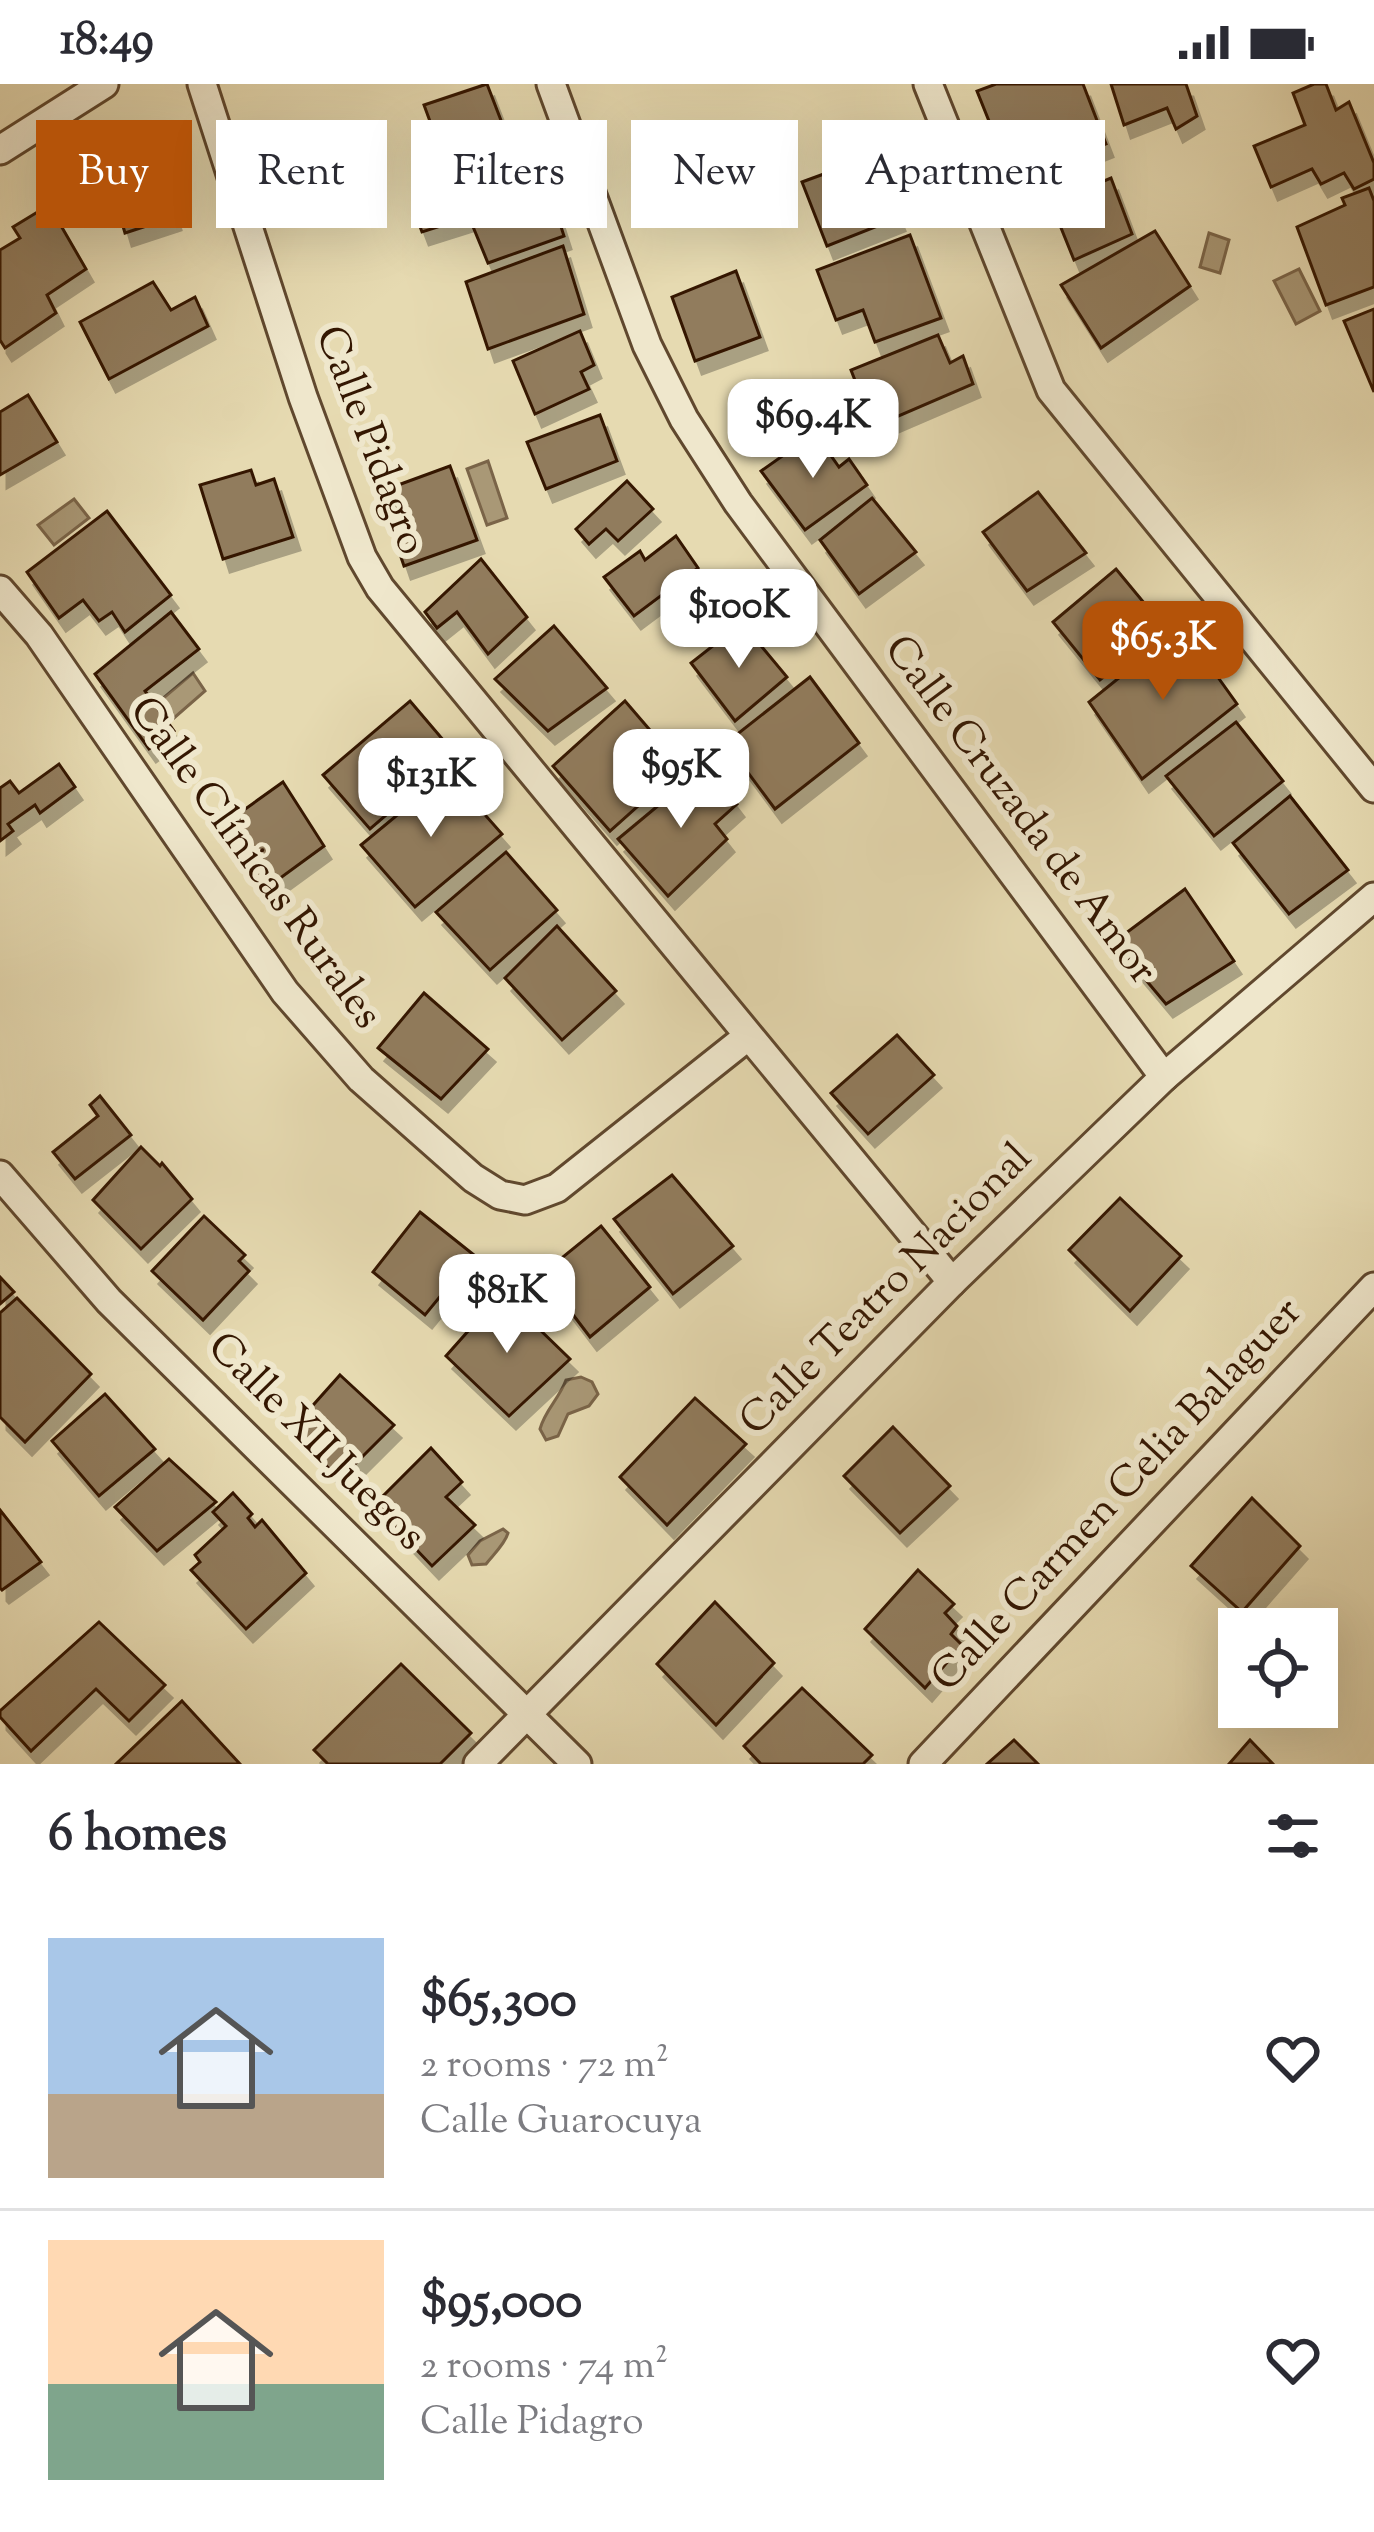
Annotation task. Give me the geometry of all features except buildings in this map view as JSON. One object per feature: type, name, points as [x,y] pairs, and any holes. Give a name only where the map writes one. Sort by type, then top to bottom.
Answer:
[{"type":"street","points":[[0,150],[104,84]]},
{"type":"street","name":"Calle Pidagro","points":[[202,84],[303,397],[362,556],[410,628],[952,1282]]},
{"type":"street","name":"Calle Cruzada de Amor","points":[[551,84],[632,305],[683,418],[738,503],[1164,1077]]},
{"type":"street","points":[[928,84],[1052,390],[1374,788]]},
{"type":"street","name":"Calle Clínicas Rurales","points":[[0,590],[39,635],[285,992],[361,1079],[473,1178],[500,1196],[525,1200],[557,1188],[747,1036]]},
{"type":"street","name":"Calle Teatro Nacional","points":[[478,1764],[952,1282],[1164,1077],[1374,897]]},
{"type":"street","name":"Calle XII Juegos","points":[[0,1175],[109,1300],[578,1764]]},
{"type":"street","name":"Calle Carmen Celia Balaguer","points":[[923,1764],[1374,1287]]},
{"type":"shaded area","points":[[1209,233],[1229,240],[1220,273],[1200,267]]},
{"type":"shaded area","points":[[1299,269],[1320,311],[1296,324],[1274,281]]},
{"type":"shaded area","points":[[488,461],[507,518],[487,525],[467,469]]},
{"type":"shaded area","points":[[74,499],[89,518],[54,545],[38,525]]},
{"type":"shaded area","points":[[193,673],[205,691],[174,718],[161,700]]},
{"type":"shaded area","points":[[581,1377],[592,1382],[598,1394],[589,1406],[568,1414],[558,1436],[546,1440],[540,1429],[545,1416],[566,1380]]},
{"type":"shaded area","points":[[503,1529],[508,1533],[486,1564],[472,1565],[468,1555],[480,1541]]}]
